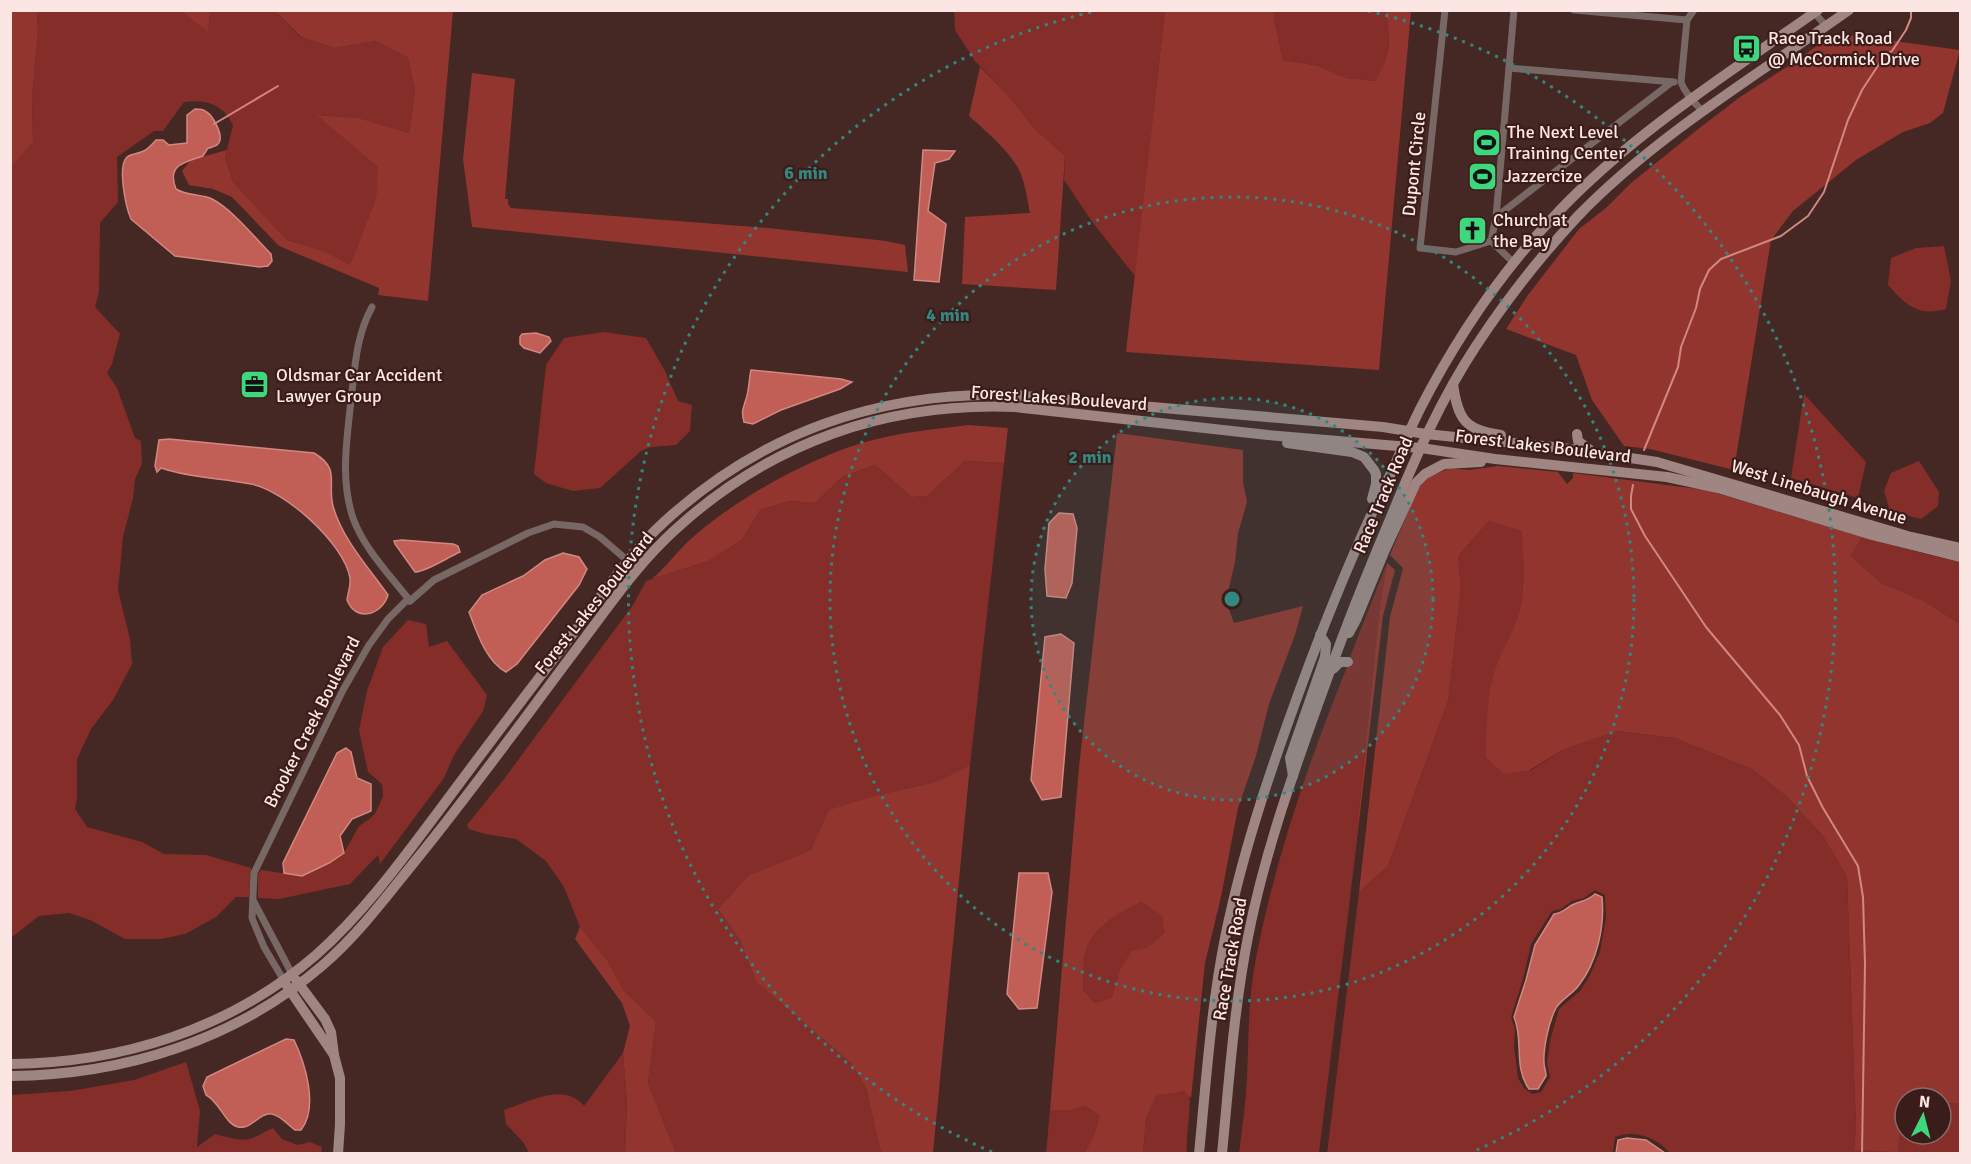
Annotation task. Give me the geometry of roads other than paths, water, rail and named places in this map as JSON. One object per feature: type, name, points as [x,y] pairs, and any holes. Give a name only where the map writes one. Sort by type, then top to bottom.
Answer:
[{"type":"main road","name":"Race Track Road","points":[[1222,1154],[1237,1001],[1249,935],[1260,887],[1293,776],[1352,609],[1426,434],[1453,384],[1503,307],[1581,214],[1655,147],[1849,10]]},
{"type":"main road","name":"Race Track Road","points":[[1199,1154],[1218,981],[1232,904],[1270,776],[1320,635],[1368,519],[1438,375],[1466,330],[1514,263],[1559,211],[1592,178],[1634,142],[1691,99],[1815,11]]},
{"type":"main road","points":[[1453,384],[1459,412],[1476,430],[1563,448]]},
{"type":"main road","name":"Forest Lakes Boulevard","points":[[10,1064],[74,1061],[121,1053],[186,1033],[260,996],[316,955],[343,929],[427,827],[628,561],[663,523],[718,478],[762,451],[826,423],[862,411],[899,403],[940,397],[1014,395],[1410,430],[1426,434],[1563,448],[1667,464]]},
{"type":"main road","name":"Forest Lakes Boulevard","points":[[10,1076],[73,1073],[157,1056],[225,1028],[294,987],[323,965],[379,907],[631,577],[673,531],[727,488],[768,462],[810,442],[866,422],[941,408],[985,406],[1421,448],[1552,465],[1569,472],[1666,477],[1707,485],[1872,535],[1960,557]]},
{"type":"main road","points":[[1139,420],[1155,426],[1358,454],[1369,461],[1376,474],[1368,519]]},
{"type":"main road","points":[[1577,434],[1578,441],[1582,445],[1596,453]]},
{"type":"main road","points":[[1341,642],[1350,632],[1356,620],[1412,489],[1419,479],[1444,464],[1483,462],[1495,459]]},
{"type":"main road","points":[[1569,472],[1583,461],[1644,467],[1667,464]]},
{"type":"main road","name":"West Linebaugh Avenue","points":[[1667,464],[1911,537],[1960,548]]},
{"type":"main road","points":[[1293,776],[1290,758],[1325,657],[1326,644],[1320,635]]},
{"type":"main road","points":[[1329,674],[1340,662],[1348,662]]},
{"type":"main road","name":"Brooker Creek Boulevard","points":[[287,976],[334,1055],[340,1078],[338,1154]]},
{"type":"street","name":"Dupont Circle","points":[[1445,10],[1420,249],[1456,252],[1491,241]]},
{"type":"street","points":[[1514,10],[1496,217],[1491,241],[1514,263]]},
{"type":"street","points":[[1574,10],[1687,20]]},
{"type":"street","points":[[1694,10],[1687,20],[1682,82],[1683,88],[1703,112]]},
{"type":"street","points":[[1815,11],[1826,26]]},
{"type":"street","points":[[1509,68],[1682,82]]},
{"type":"street","points":[[1496,217],[1672,82]]},
{"type":"street","points":[[372,307],[365,319],[357,343],[344,465],[347,495],[354,520],[374,556],[410,601]]},
{"type":"street","name":"Brooker Creek Boulevard","points":[[287,976],[264,947],[252,918],[254,873],[343,690],[369,645],[388,619],[406,601],[410,601],[434,580],[528,533],[554,524],[583,527],[600,537],[628,561]]},
{"type":"street","name":"Brooker Creek Boulevard","points":[[254,902],[287,976]]},
{"type":"waterway","points":[[1644,450],[1678,367],[1681,347],[1696,308],[1700,289],[1709,270],[1721,259],[1781,236],[1808,216],[1824,192],[1848,120],[1862,90],[1885,55],[1892,51],[1906,30],[1911,18],[1911,10]]},
{"type":"waterway","points":[[214,124],[278,86]]},
{"type":"waterway","points":[[1633,485],[1631,509],[1645,536],[1706,627],[1780,715],[1799,745],[1807,776],[1823,808],[1858,866],[1863,897],[1865,965],[1862,1154]]},
{"type":"place","name":"Race Track Road @ McCormick Drive","points":[[1747,48]]},
{"type":"place","name":"The Next Level Training Center","points":[[1486,142]]},
{"type":"place","name":"Jazzercize","points":[[1483,176]]},
{"type":"place","name":"Church at the Bay","points":[[1472,230]]},
{"type":"place","name":"Oldsmar Car Accident Lawyer Group","points":[[255,385]]}]
